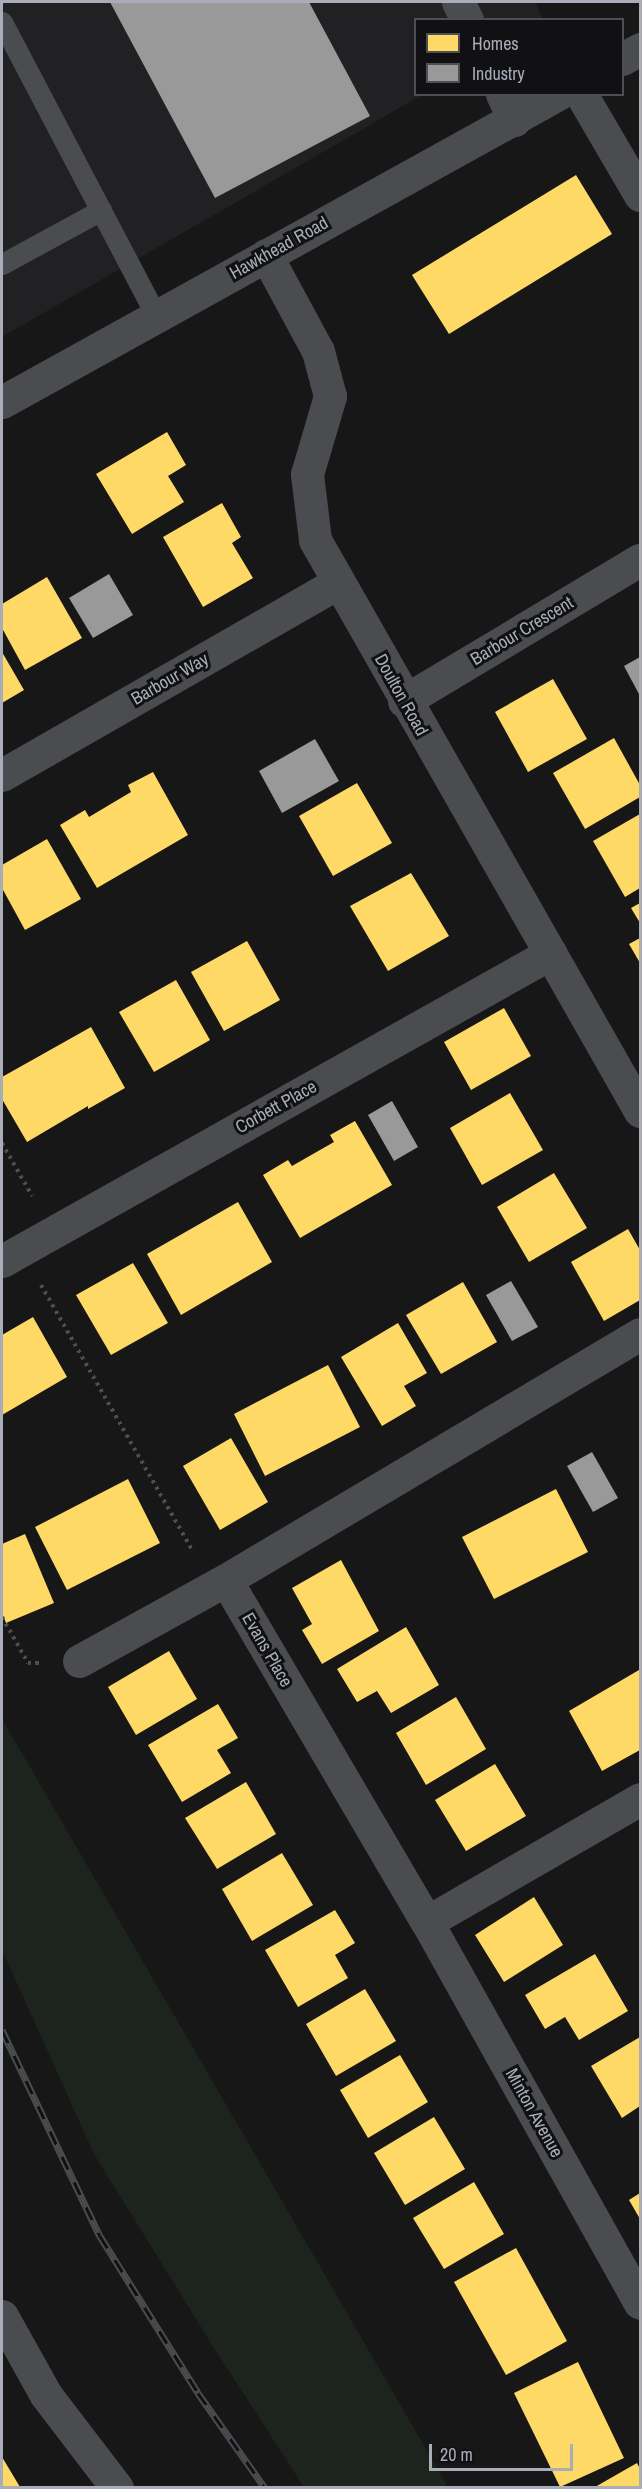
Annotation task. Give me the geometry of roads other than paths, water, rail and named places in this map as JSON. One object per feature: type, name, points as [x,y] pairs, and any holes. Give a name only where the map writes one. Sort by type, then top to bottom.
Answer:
[{"type":"street","points":[[458,2],[465,18]]},
{"type":"street","points":[[624,58],[640,49]]},
{"type":"street","name":"Hawkhead Road","points":[[2,402],[266,255],[508,107],[550,96]]},
{"type":"street","points":[[582,96],[640,195]]},
{"type":"street","name":"Doulton Road","points":[[266,255],[318,351],[330,396],[307,474],[315,540],[404,701],[640,1111]]},
{"type":"street","name":"Barbour Crescent","points":[[404,701],[640,560]]},
{"type":"street","name":"Barbour Way","points":[[2,775],[339,582]]},
{"type":"street","name":"Corbett Place","points":[[12,1256],[551,953]]},
{"type":"street","points":[[78,1661],[220,1583],[640,1335]]},
{"type":"street","name":"Evans Place","points":[[220,1583],[427,1922]]},
{"type":"street","points":[[427,1922],[640,1799]]},
{"type":"street","name":"Minton Avenue","points":[[427,1922],[640,2303]]},
{"type":"street","points":[[2,2316],[46,2395],[117,2487]]},
{"type":"lane","points":[[2,22],[156,315]]},
{"type":"lane","points":[[2,264],[101,210]]},
{"type":"railway","points":[[2,2030],[100,2236],[198,2393],[265,2488]]}]
